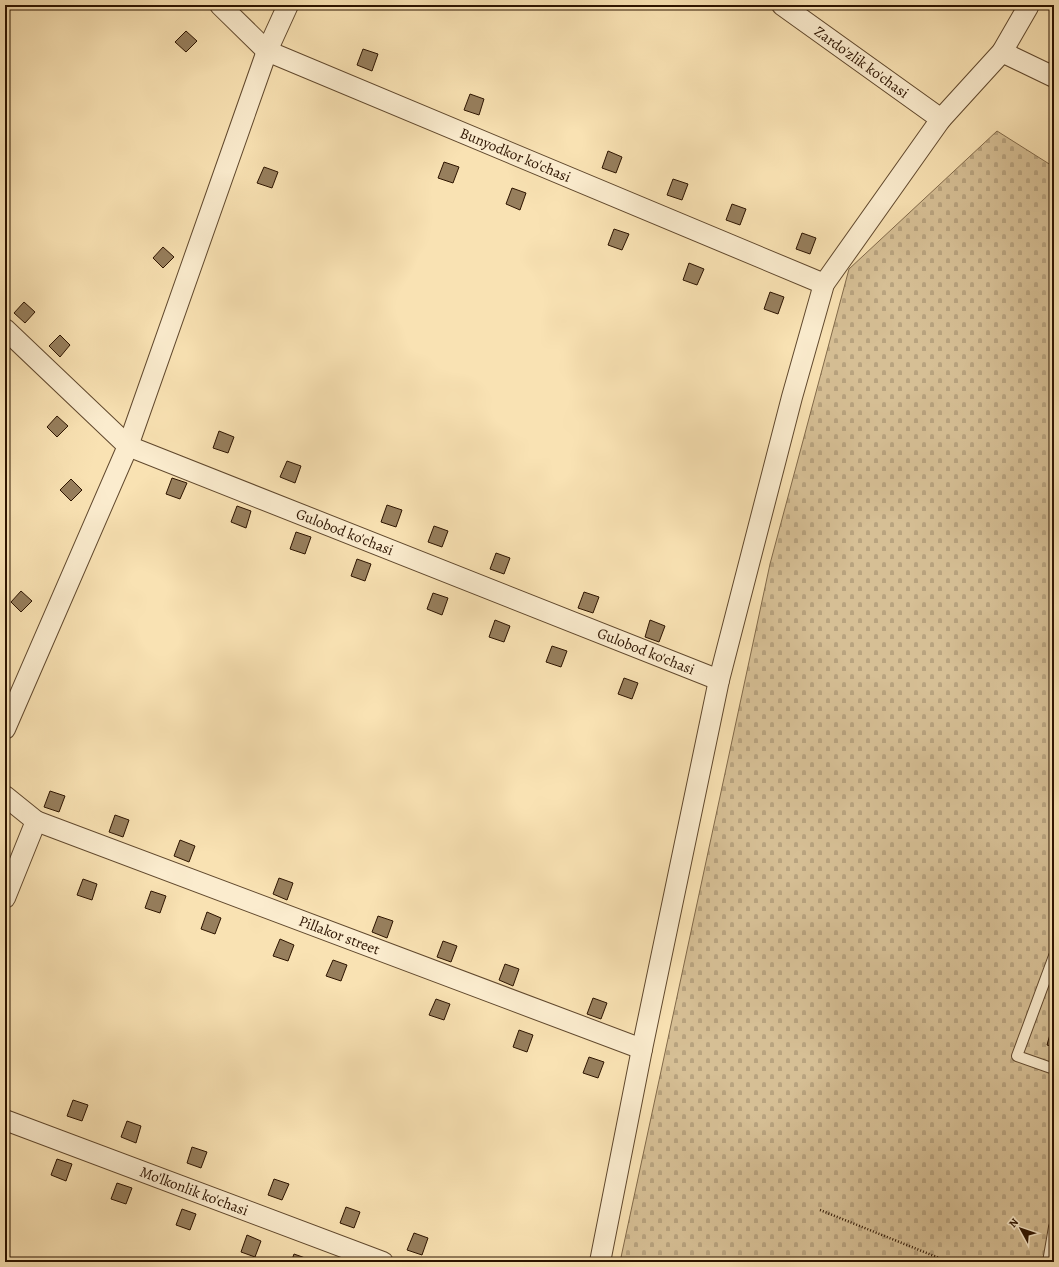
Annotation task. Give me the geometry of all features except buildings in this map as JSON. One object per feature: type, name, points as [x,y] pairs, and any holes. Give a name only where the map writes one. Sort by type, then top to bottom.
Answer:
[{"type":"street","name":"Bunyodkor ko'chasi","points":[[220,5],[268,51],[824,284]]},
{"type":"street","points":[[5,728],[128,446],[268,51],[288,5]]},
{"type":"street","name":"Zardo'zlik ko'chasi","points":[[782,5],[941,119]]},
{"type":"street","points":[[600,1262],[642,1050],[719,680],[792,397],[824,284],[941,119],[1002,52],[1028,7],[1026,5]]},
{"type":"street","points":[[1002,52],[1054,77]]},
{"type":"street","name":"Gulobod ko'chasi","points":[[5,329],[128,446],[719,680]]},
{"type":"street","name":"Pillakor street","points":[[5,796],[36,821],[642,1050]]},
{"type":"street","points":[[5,898],[36,821]]},
{"type":"street","name":"Mo'lkonlik ko'chasi","points":[[5,1120],[383,1262]]},
{"type":"lane","points":[[1054,956],[1017,1056],[1054,1069]]},
{"type":"lane","points":[[1048,1262],[1054,1227]]},
{"type":"path","points":[[820,1210],[949,1262]]},
{"type":"green space","points":[[997,131],[1054,167],[1054,1262],[620,1262],[770,564],[849,269]]}]
